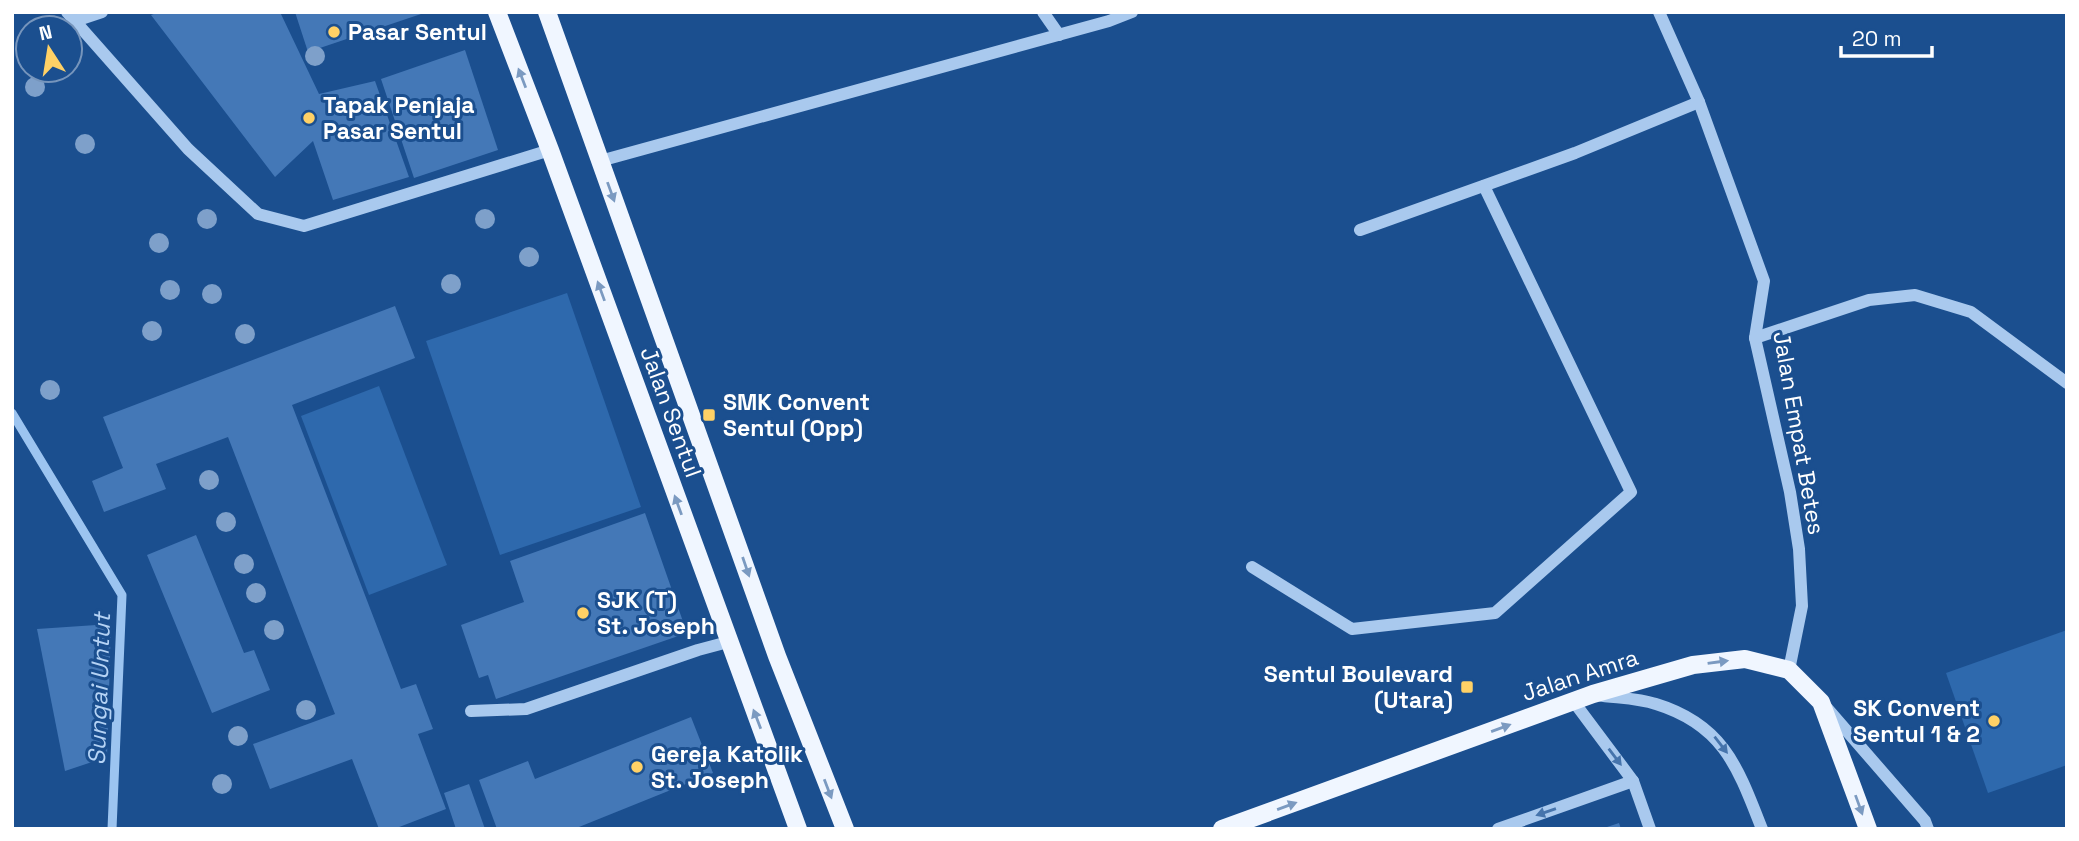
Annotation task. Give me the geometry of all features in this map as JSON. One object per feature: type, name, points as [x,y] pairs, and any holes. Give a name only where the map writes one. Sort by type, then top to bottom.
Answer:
[{"type":"main road","name":"Jalan Sentul","points":[[497,12],[798,829]]},
{"type":"main road","name":"Jalan Sentul","points":[[547,12],[777,656],[845,829]]},
{"type":"main road","name":"Jalan Amra","points":[[1222,829],[1593,694],[1693,665],[1745,659],[1789,670]]},
{"type":"main road","points":[[1789,670],[1821,702],[1868,829]]},
{"type":"street","points":[[84,15],[102,12]]},
{"type":"street","points":[[1043,12],[1059,34]]},
{"type":"street","points":[[600,160],[1132,12]]},
{"type":"street","name":"Jalan Empat Betes","points":[[1659,12],[1699,102],[1765,281],[1755,338],[1790,492],[1799,549],[1802,606],[1789,670]]},
{"type":"street","points":[[84,32],[188,149],[258,214],[304,226],[550,150]]},
{"type":"street","points":[[1360,230],[1575,153],[1699,102]]},
{"type":"street","points":[[1252,567],[1352,629],[1495,613],[1631,492],[1484,186]]},
{"type":"street","points":[[1755,338],[1869,300],[1915,295],[1971,312],[2067,383]]},
{"type":"street","points":[[471,711],[526,709],[728,642]]},
{"type":"street","points":[[1593,694],[1654,703],[1684,715],[1718,739],[1739,772],[1762,829]]},
{"type":"street","points":[[1574,702],[1633,781],[1650,829]]},
{"type":"street","points":[[1821,702],[1925,821],[1928,829]]},
{"type":"street","points":[[1498,829],[1633,781]]},
{"type":"shaded area","points":[[567,293],[641,507],[500,555],[426,341]]},
{"type":"shaded area","points":[[379,386],[447,565],[369,595],[301,416]]},
{"type":"shaded area","points":[[2067,630],[2067,765],[1988,793],[1946,673]]},
{"type":"building","name":"Tapak Penjaja Pasar Sentul","points":[[159,12],[280,12],[319,94],[375,81],[409,177],[333,200],[313,141],[275,177],[151,15]]},
{"type":"building","name":"Pasar Sentul","points":[[295,12],[424,12],[424,13],[308,52]]},
{"type":"building","points":[[465,50],[498,150],[414,178],[381,79]]},
{"type":"building","points":[[395,306],[415,358],[292,405],[401,689],[416,684],[433,729],[418,734],[446,809],[394,829],[379,829],[352,759],[270,789],[253,744],[335,714],[228,437],[156,464],[166,489],[104,512],[92,481],[123,468],[103,417]]},
{"type":"building","name":"SJK (T) St. Joseph","points":[[645,513],[687,633],[496,699],[488,675],[479,678],[461,625],[524,602],[510,561]]},
{"type":"building","points":[[196,535],[244,653],[254,650],[270,690],[212,713],[147,555]]},
{"type":"building","points":[[111,624],[107,757],[65,771],[37,629]]},
{"type":"building","name":"Gereja Katolik St. Joseph","points":[[691,717],[713,773],[574,829],[497,829],[479,780],[528,761],[535,779]]},
{"type":"building","points":[[469,784],[485,829],[456,829],[444,793]]},
{"type":"building","points":[[1619,823],[1621,829],[1604,829],[1604,828]]},
{"type":"waterway","name":"Sungai Untut","points":[[12,413],[122,595],[112,829]]},
{"type":"place","name":"Pasar Sentul","points":[[334,32]]},
{"type":"place","name":"Tapak Penjaja Pasar Sentul","points":[[309,118]]},
{"type":"place","name":"SMK Convent Sentul (Opp)","points":[[709,415]]},
{"type":"place","name":"SJK (T) St. Joseph","points":[[583,613]]},
{"type":"place","name":"Sentul Boulevard (Utara)","points":[[1467,687]]},
{"type":"place","name":"SK Convent Sentul 1 & 2","points":[[1994,721]]},
{"type":"place","name":"Gereja Katolik St. Joseph","points":[[637,767]]}]
